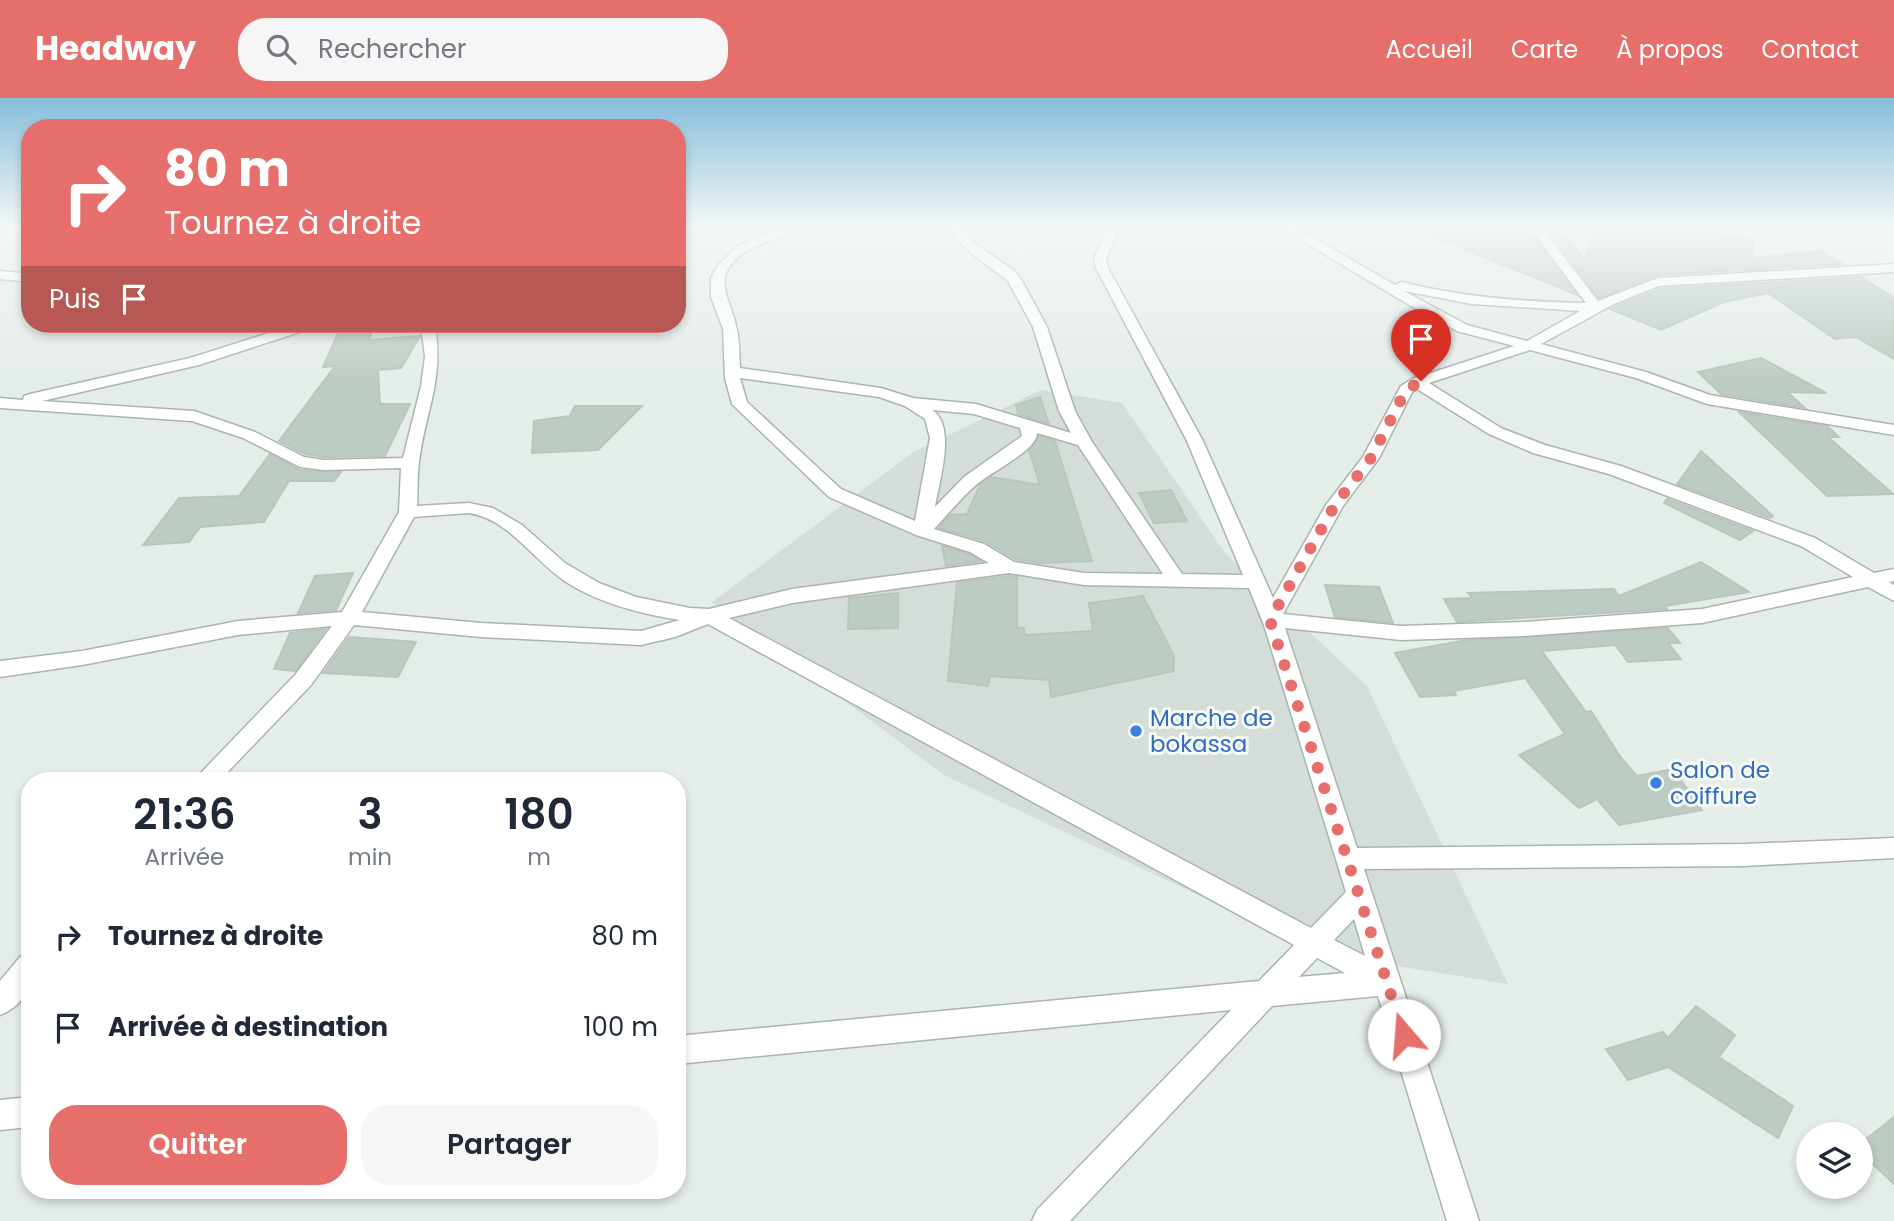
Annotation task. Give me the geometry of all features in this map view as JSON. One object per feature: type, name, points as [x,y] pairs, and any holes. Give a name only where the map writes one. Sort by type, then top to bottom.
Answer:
[{"type":"street","points":[[718,277],[718,296],[731,334],[735,394],[740,404],[835,493],[922,531],[977,548],[1009,568]]},
{"type":"street","points":[[1012,277],[1040,327],[1067,411],[1083,442],[1177,581]]},
{"type":"street","points":[[1107,277],[1195,441],[1257,583],[1463,1221]]},
{"type":"street","points":[[1373,277],[1448,322],[1641,375],[1707,399],[1894,430]]},
{"type":"street","points":[[1574,277],[1596,307]]},
{"type":"street","points":[[1270,620],[1335,505],[1371,458],[1406,390],[1417,382],[1528,345],[1638,287],[1658,282],[1735,277]]},
{"type":"street","points":[[1376,279],[1457,299],[1552,307],[1596,307]]},
{"type":"street","points":[[3,403],[107,383],[194,362],[283,333]]},
{"type":"street","points":[[214,772],[286,700],[349,618],[408,512],[410,463],[429,386],[432,357],[429,333]]},
{"type":"street","points":[[733,372],[881,393],[911,403],[976,409],[1083,442]]},
{"type":"street","points":[[1417,382],[1495,432],[1539,449],[1615,470],[1808,542],[1894,594]]},
{"type":"street","points":[[3,403],[194,416],[249,435],[300,461],[410,463]]},
{"type":"street","points":[[911,403],[933,417],[938,438],[922,531]]},
{"type":"street","points":[[922,531],[970,481],[1030,438],[1027,424]]},
{"type":"street","points":[[408,512],[484,510],[498,517],[561,570],[580,581],[619,598],[676,614],[709,615],[1387,982]]},
{"type":"street","points":[[0,669],[82,659],[238,628],[349,618],[481,630],[641,638],[668,632],[709,615],[792,596],[1009,568],[1084,579],[1257,583]]},
{"type":"street","points":[[1270,620],[1401,633],[1523,629],[1702,617],[1894,575]]},
{"type":"street","points":[[1347,859],[1744,855],[1894,848]]},
{"type":"street","points":[[1048,1221],[1359,896]]},
{"type":"street","points":[[0,1002],[21,977]]},
{"type":"street","points":[[686,1049],[1387,982]]},
{"type":"street","points":[[0,1115],[21,1113]]},
{"type":"shaded area","name":"Marche de bokassa","points":[[1041,390],[1122,403],[1225,553],[1367,686],[1508,984],[1323,954],[944,775],[712,602],[912,453]]},
{"type":"building","points":[[1534,277],[1564,277],[1577,295]]},
{"type":"building","points":[[1583,277],[1652,277],[1599,298]]},
{"type":"building","points":[[1862,277],[1894,298],[1894,359],[1856,337],[1835,339],[1768,293],[1724,302],[1661,330],[1610,309],[1660,289]]},
{"type":"building","points":[[338,333],[372,333],[369,340],[420,336],[401,368],[378,370],[380,404],[410,404],[385,456],[324,457],[305,454],[279,441],[335,366],[323,367]]},
{"type":"building","points":[[1761,358],[1826,393],[1787,392],[1805,408],[1721,394],[1698,372]]},
{"type":"building","points":[[1040,397],[1049,424],[1018,414],[1016,405]]},
{"type":"building","points":[[575,406],[642,406],[598,450],[532,453],[534,421],[570,416]]},
{"type":"building","points":[[1739,412],[1827,426],[1839,437],[1828,437],[1893,494],[1827,496]]},
{"type":"building","points":[[1039,436],[1055,441],[1092,561],[1039,563],[1015,559],[985,541],[939,528],[950,515],[967,514],[980,485],[992,477],[1040,485],[1029,450]]},
{"type":"building","points":[[1701,451],[1773,516],[1770,518],[1677,484]]},
{"type":"building","points":[[270,454],[300,470],[341,472],[334,481],[289,481],[264,522],[200,527],[189,542],[143,545],[179,498],[239,496]]},
{"type":"building","points":[[1171,490],[1187,521],[1154,523],[1139,493]]},
{"type":"building","points":[[1667,499],[1753,531],[1740,540],[1664,503]]},
{"type":"building","points":[[942,546],[969,554],[981,561],[946,566]]},
{"type":"building","points":[[1701,562],[1749,592],[1665,606],[1667,609],[1457,622],[1444,599],[1472,598],[1468,593],[1614,589],[1619,596]]},
{"type":"building","points":[[353,573],[336,610],[298,613],[315,576]]},
{"type":"building","points":[[1017,577],[1017,628],[1024,628],[1025,635],[1093,631],[1089,603],[1143,596],[1174,656],[1174,671],[1051,697],[1049,680],[990,676],[988,686],[948,681],[957,583]]},
{"type":"building","points":[[1325,585],[1379,587],[1393,623],[1335,617]]},
{"type":"building","points":[[898,593],[898,628],[848,629],[849,598]]},
{"type":"building","points":[[1668,628],[1680,643],[1668,643],[1681,659],[1628,662],[1615,645],[1542,651],[1586,712],[1591,711],[1621,758],[1637,776],[1673,769],[1702,810],[1619,825],[1597,799],[1579,808],[1519,755],[1565,734],[1525,678],[1454,691],[1456,695],[1420,697],[1395,653],[1467,640]]},
{"type":"building","points":[[326,629],[295,671],[274,669],[290,633]]},
{"type":"building","points":[[349,637],[416,642],[398,677],[323,673]]},
{"type":"building","points":[[1696,1006],[1735,1035],[1719,1057],[1793,1106],[1778,1138],[1668,1067],[1628,1080],[1606,1049],[1663,1032],[1668,1038]]},
{"type":"building","points":[[1894,1117],[1894,1184],[1873,1164],[1873,1134]]},
{"type":"place","name":"Marche de bokassa","points":[[1136,731]]},
{"type":"place","name":"Salon de coiffure","points":[[1656,783]]},
{"type":"route","points":[[1404,1035],[1273,622],[1270,620],[1335,505],[1371,458],[1406,390],[1421,381]]}]
